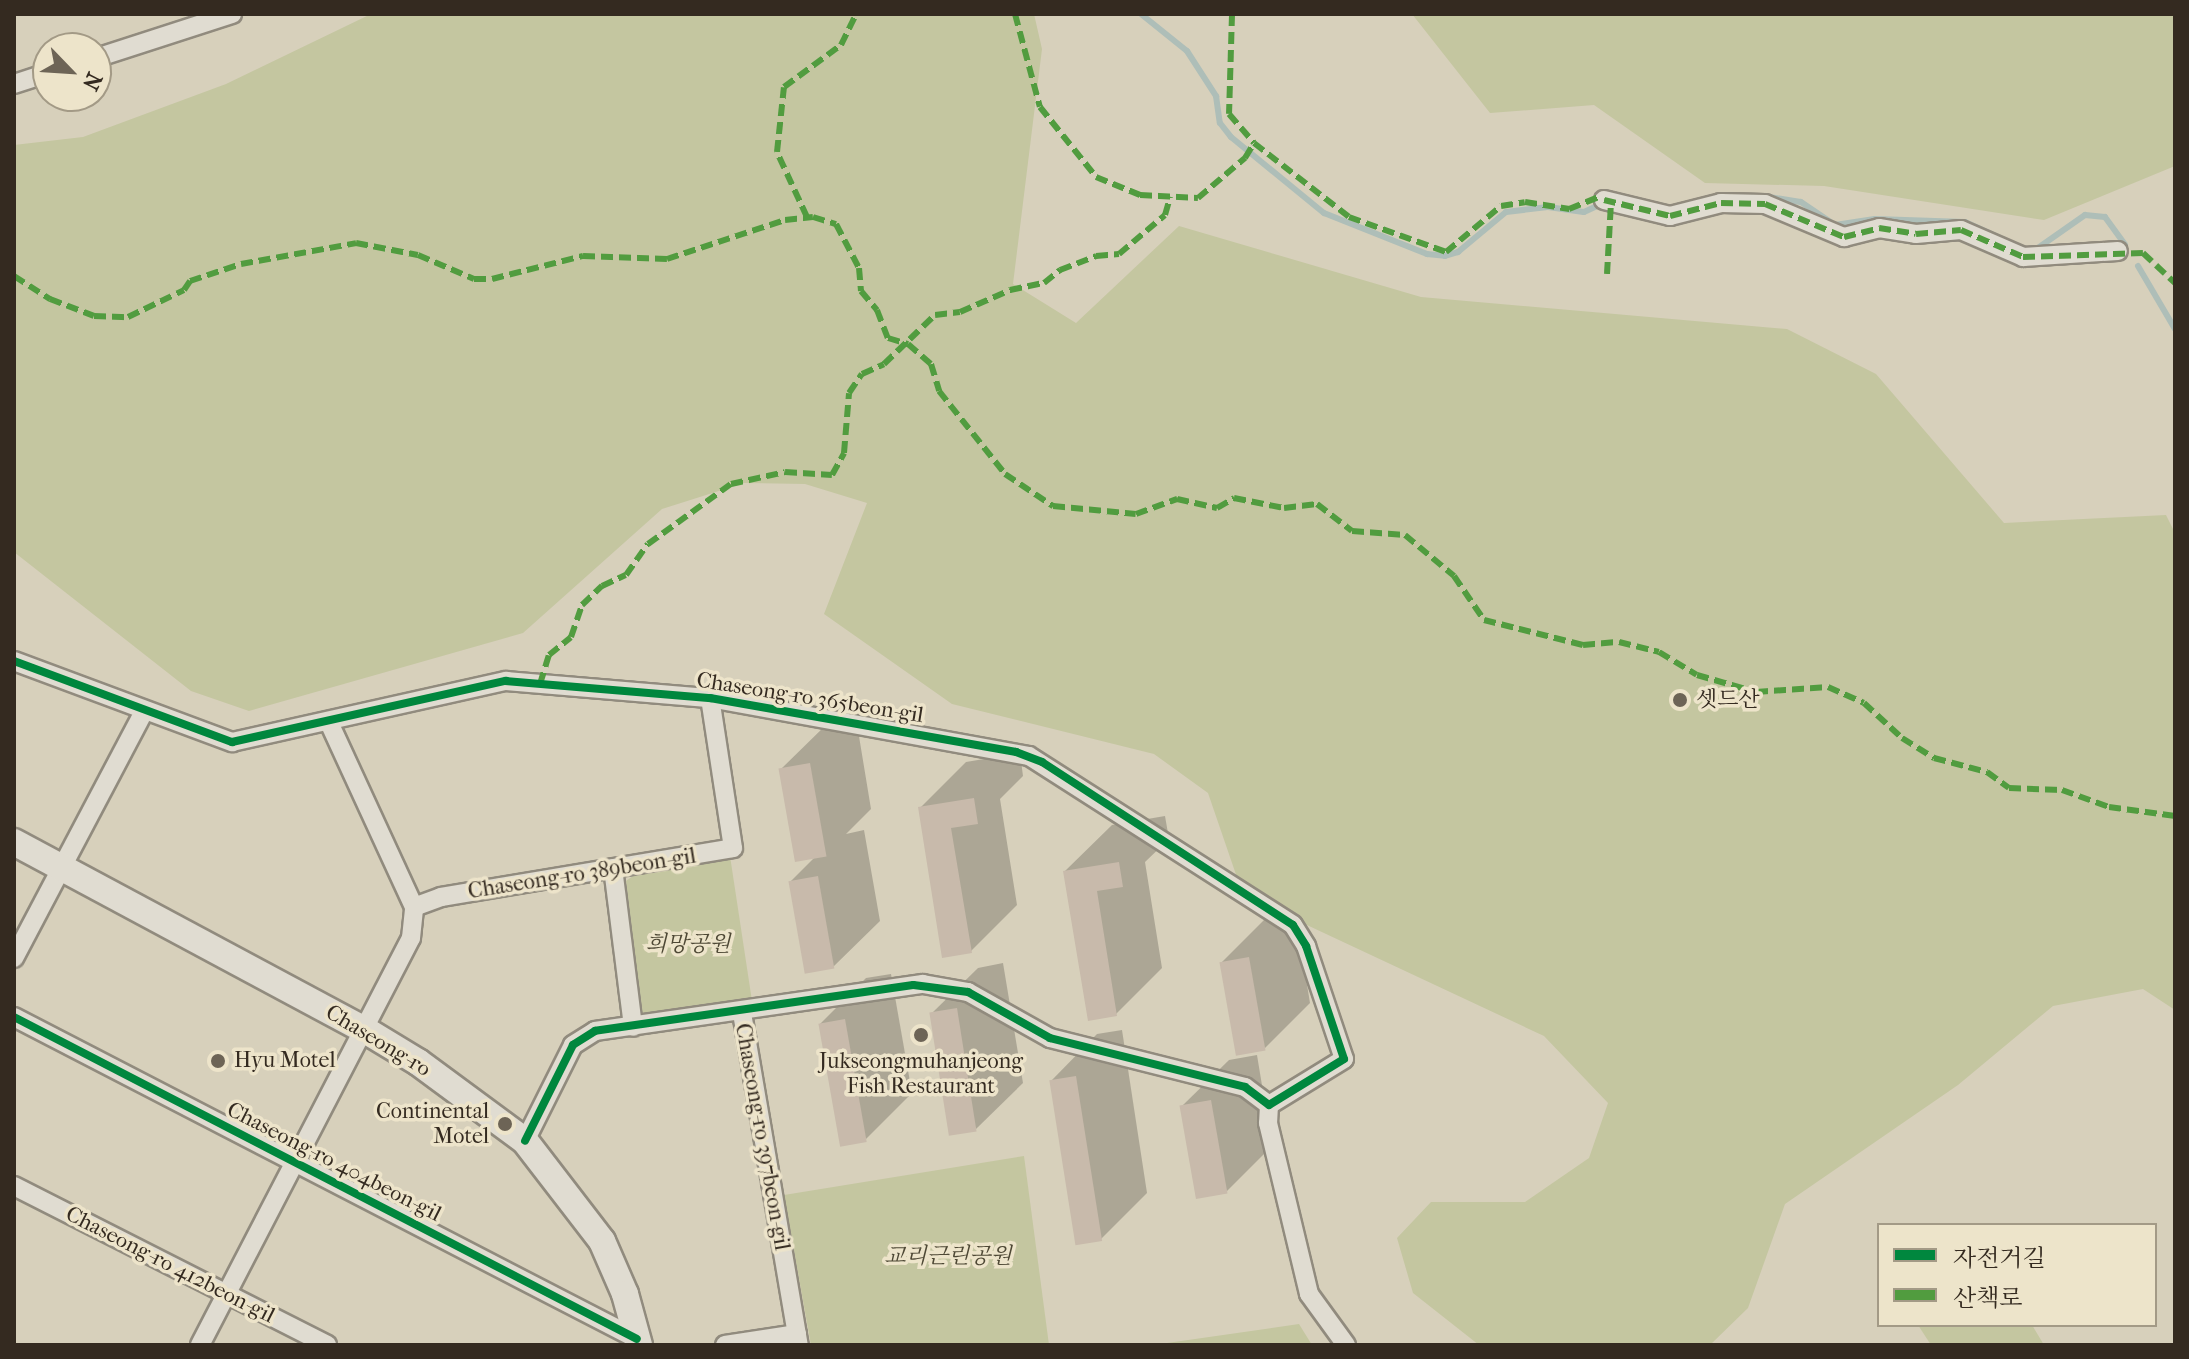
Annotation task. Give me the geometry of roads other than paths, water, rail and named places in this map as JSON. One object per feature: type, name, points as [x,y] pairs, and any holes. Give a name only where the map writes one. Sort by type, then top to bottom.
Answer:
[{"type":"main road","name":"Chaseong-ro","points":[[14,842],[365,1030],[418,1062],[525,1141],[602,1241],[638,1342]]},
{"type":"street","points":[[112,53],[232,14]]},
{"type":"street","points":[[1607,201],[1670,216],[1721,203],[1765,204],[1844,237],[1879,228],[1916,234],[1961,230],[2023,257],[2118,251]]},
{"type":"street","name":"Chaseong-ro 365beon-gil","points":[[14,661],[232,742],[330,724],[352,712],[506,681],[710,698],[1029,756],[1293,925],[1306,946],[1344,1059],[1269,1105]]},
{"type":"street","name":"Chaseong-ro 389beon-gil","points":[[414,907],[441,897],[733,848],[710,698]]},
{"type":"street","points":[[14,958],[145,710]]},
{"type":"street","points":[[200,1345],[411,938],[414,907],[330,724]]},
{"type":"street","points":[[613,868],[633,1027]]},
{"type":"street","points":[[742,1013],[913,985],[940,986],[968,992],[1050,1038],[1245,1087],[1269,1105],[1268,1123],[1309,1294],[1346,1345]]},
{"type":"street","name":"Chaseong-ro 397beon-gil","points":[[525,1141],[573,1045],[595,1031],[742,1013],[798,1339]]},
{"type":"street","name":"Chaseong-ro 404beon-gil","points":[[14,1017],[638,1342]]},
{"type":"street","name":"Chaseong-ro 412beon-gil","points":[[14,1186],[327,1345]]},
{"type":"street","points":[[725,1345],[798,1339]]},
{"type":"waterway","points":[[1141,14],[1187,51],[1216,96],[1220,123],[1231,137],[1324,213],[1427,254],[1445,256],[1458,252],[1506,212],[1548,207],[1584,212],[1601,204]]},
{"type":"waterway","points":[[1763,196],[1801,202],[1835,225],[1875,219],[1965,222],[2013,244]]},
{"type":"waterway","points":[[2035,250],[2085,215],[2105,217],[2125,245]]},
{"type":"waterway","points":[[2138,266],[2175,329]]},
{"type":"place","name":"셋드산","points":[[1680,700]]},
{"type":"place","name":"Jukseongmuhanjeong Fish Restaurant","points":[[921,1035]]},
{"type":"place","name":"Hyu Motel","points":[[218,1061]]},
{"type":"place","name":"Continental Motel","points":[[505,1124]]},
{"type":"park label","name":"희망공원","points":[[688,945]]},
{"type":"park label","name":"교리근린공원","points":[[948,1257]]}]
